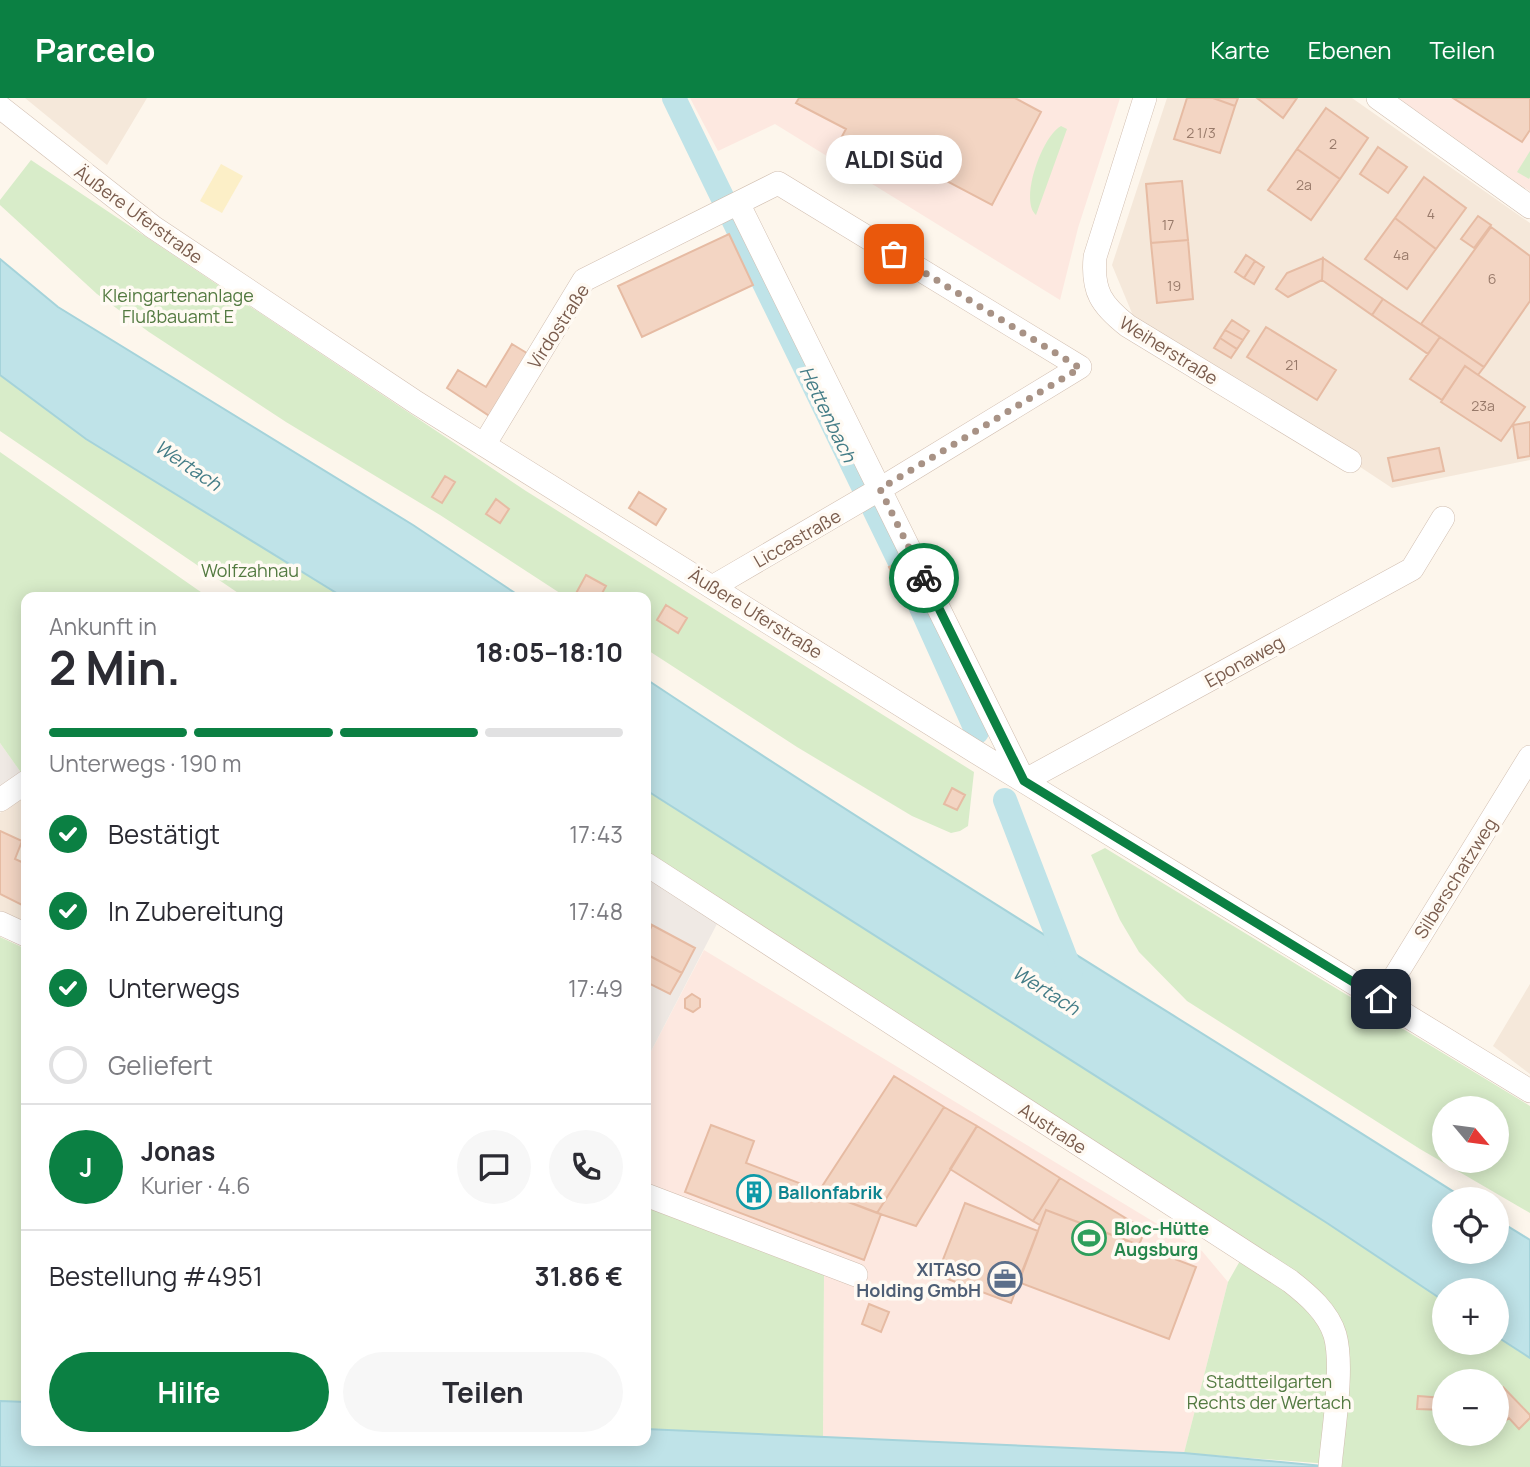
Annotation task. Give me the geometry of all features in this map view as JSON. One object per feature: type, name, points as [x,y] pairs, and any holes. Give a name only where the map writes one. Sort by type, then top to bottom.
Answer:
[{"type":"street","name":"Weiherstraße","points":[[1145,98],[1095,257],[1093,275],[1098,296],[1114,315],[1128,326],[1350,461]]},
{"type":"street","points":[[1378,98],[1530,207]]},
{"type":"street","name":"Äußere Uferstraße","points":[[0,107],[153,227],[484,445],[1024,781],[1530,1091]]},
{"type":"street","name":"Virdostraße","points":[[484,445],[584,280],[778,183],[1080,368],[880,489]]},
{"type":"street","points":[[738,203],[1024,781]]},
{"type":"street","name":"Liccastraße","points":[[714,586],[880,489]]},
{"type":"street","name":"Eponaweg","points":[[1024,781],[1412,569],[1443,518]]},
{"type":"street","name":"Silberschatzweg","points":[[1381,999],[1530,757]]},
{"type":"street","points":[[0,800],[21,785]]},
{"type":"street","name":"Austraße","points":[[651,866],[1301,1289],[1325,1315],[1335,1334],[1339,1362],[1330,1467]]},
{"type":"street","points":[[0,923],[21,932]]},
{"type":"street","points":[[651,1197],[856,1275]]},
{"type":"shaded area","points":[[25,98],[147,98],[107,165]]},
{"type":"shaded area","points":[[690,98],[1120,98],[1078,228],[1060,300],[775,124],[718,151]]},
{"type":"shaded area","points":[[1167,98],[1352,98],[1530,223],[1530,460],[1392,488],[1134,318],[1112,265]]},
{"type":"shaded area","points":[[1398,98],[1530,98],[1530,191],[1523,187]]},
{"type":"shaded area","points":[[0,743],[21,775],[0,790]]},
{"type":"shaded area","points":[[21,798],[21,923],[0,913],[0,813]]},
{"type":"shaded area","points":[[651,877],[719,920],[651,1051]]},
{"type":"shaded area","points":[[704,950],[1202,1251],[1228,1282],[1184,1453],[823,1437],[824,1274],[651,1208],[651,1051]]},
{"type":"shaded area","points":[[1530,984],[1530,1074],[1493,1046]]},
{"type":"green space","points":[[1061,126],[1067,129],[1036,215],[1031,208],[1031,183],[1040,155],[1054,132]]},
{"type":"green space","points":[[1530,151],[1530,177],[1529,179],[1517,172]]},
{"type":"green space","name":"Kleingartenanlage Flußbauamt E","points":[[31,160],[526,491],[974,772],[968,826],[951,833],[912,816],[797,747],[651,652],[651,592],[558,592],[440,515],[286,422],[149,332],[97,294],[0,205],[0,200]]},
{"type":"green space","name":"Wolfzahnau","points":[[0,375],[86,439],[335,592],[237,592],[0,431]]},
{"type":"green space","points":[[0,452],[201,592],[21,592],[21,773],[0,743]]},
{"type":"green space","points":[[651,793],[1327,1223],[1432,1293],[1432,1355],[1509,1355],[1509,1344],[1530,1358],[1530,1467],[1342,1467],[1349,1377],[1348,1342],[1336,1313],[1311,1284],[651,857]]},
{"type":"green space","points":[[1105,848],[1530,1106],[1530,1213],[1509,1201],[1509,1187],[1485,1187],[1461,1173],[1509,1173],[1509,1096],[1432,1096],[1432,1156],[1187,1001],[1139,952],[1120,920],[1091,855]]},
{"type":"green space","points":[[0,937],[21,947],[21,1402],[0,1401]]},
{"type":"green space","points":[[651,1208],[824,1274],[823,1437],[651,1429]]},
{"type":"green space","name":"Stadtteilgarten Rechts der Wertach","points":[[1245,1252],[1335,1334],[1330,1464],[1184,1453],[1228,1282]]},
{"type":"sand","points":[[221,164],[243,176],[222,213],[200,201]]},
{"type":"water","name":"Wertach","points":[[0,259],[58,307],[413,525],[514,592],[335,592],[86,439],[0,375]]},
{"type":"water","name":"Wertach","points":[[651,682],[951,876],[1446,1187],[1432,1187],[1432,1264],[1509,1264],[1509,1227],[1530,1240],[1530,1358],[1509,1344],[1509,1278],[1432,1278],[1432,1293],[1327,1223],[651,793]]},
{"type":"water","points":[[0,1401],[21,1402],[21,1446],[651,1446],[651,1429],[1184,1453],[1334,1467],[0,1467]]},
{"type":"building","points":[[799,98],[1015,98],[1041,112],[992,205],[890,151],[879,172],[835,149],[846,129],[796,103]]},
{"type":"building","points":[[1187,98],[1213,98],[1235,106],[1220,153],[1174,139]]},
{"type":"building","points":[[1213,98],[1238,98],[1235,106]]},
{"type":"building","points":[[1257,98],[1297,98],[1283,118]]},
{"type":"building","points":[[1453,98],[1530,98],[1530,130],[1522,142]]},
{"type":"building","points":[[1326,108],[1368,138],[1340,179],[1297,149]]},
{"type":"building","points":[[1378,147],[1407,167],[1388,193],[1360,174]]},
{"type":"building","points":[[1297,149],[1340,179],[1311,220],[1268,190]]},
{"type":"building","points":[[1424,177],[1466,208],[1436,249],[1395,218]]},
{"type":"building","points":[[1182,181],[1188,240],[1151,243],[1146,184]]},
{"type":"building","points":[[1478,216],[1491,225],[1474,248],[1461,239]]},
{"type":"building","points":[[1395,218],[1436,249],[1407,289],[1365,259]]},
{"type":"building","points":[[1491,227],[1530,256],[1530,301],[1484,367],[1421,324]]},
{"type":"building","points":[[729,234],[753,285],[642,337],[618,286]]},
{"type":"building","points":[[1188,240],[1193,299],[1157,303],[1151,243]]},
{"type":"building","points":[[1246,255],[1255,261],[1244,278],[1235,272]]},
{"type":"building","points":[[1323,258],[1322,280],[1288,297],[1276,289],[1287,273]]},
{"type":"building","points":[[1323,258],[1383,299],[1372,315],[1322,280]]},
{"type":"building","points":[[1255,261],[1264,267],[1254,284],[1244,278]]},
{"type":"building","points":[[1383,299],[1440,337],[1428,354],[1372,315]]},
{"type":"building","points":[[1232,320],[1249,331],[1243,340],[1225,330]]},
{"type":"building","points":[[1266,327],[1336,370],[1317,400],[1247,357]]},
{"type":"building","points":[[1225,330],[1243,340],[1237,349],[1220,338]]},
{"type":"building","points":[[1440,337],[1484,367],[1478,375],[1465,366],[1442,400],[1410,379]]},
{"type":"building","points":[[1220,338],[1237,349],[1231,358],[1214,348]]},
{"type":"building","points":[[512,344],[530,355],[491,417],[447,388],[458,370],[486,387]]},
{"type":"building","points":[[1465,366],[1525,407],[1501,441],[1441,402]]},
{"type":"building","points":[[1530,422],[1530,456],[1518,458],[1513,425]]},
{"type":"building","points":[[1439,448],[1444,471],[1393,481],[1388,458]]},
{"type":"building","points":[[445,476],[455,482],[442,503],[432,497]]},
{"type":"building","points":[[639,492],[666,509],[656,525],[629,508]]},
{"type":"building","points":[[496,499],[509,509],[500,523],[486,514]]},
{"type":"building","points":[[909,558],[919,575],[898,585],[889,567]]},
{"type":"building","points":[[586,575],[606,586],[603,592],[577,592]]},
{"type":"building","points":[[666,605],[687,618],[678,633],[657,620]]},
{"type":"building","points":[[952,788],[965,795],[957,810],[944,804]]},
{"type":"building","points":[[0,831],[21,841],[15,859],[21,862],[21,904],[0,894]]},
{"type":"building","points":[[652,925],[695,948],[682,973],[651,957]]},
{"type":"building","points":[[651,957],[682,973],[670,994],[651,984]]},
{"type":"building","points":[[692,994],[700,999],[700,1007],[693,1012],[685,1008],[685,999]]},
{"type":"building","points":[[894,1076],[944,1107],[877,1213],[819,1191]]},
{"type":"building","points":[[944,1107],[977,1126],[916,1226],[877,1213]]},
{"type":"building","name":"Ballonfabrik","points":[[711,1125],[754,1141],[746,1163],[881,1214],[864,1260],[685,1192]]},
{"type":"building","points":[[977,1126],[1060,1178],[1033,1221],[950,1169]]},
{"type":"building","points":[[1060,1178],[1145,1230],[1139,1245],[1046,1210],[1040,1225],[1033,1221]]},
{"type":"building","points":[[965,1203],[1038,1231],[1011,1303],[937,1275]]},
{"type":"building","name":"Bloc-Hütte Augsburg","points":[[1046,1210],[1196,1267],[1169,1339],[1018,1282]]},
{"type":"building","points":[[869,1304],[889,1312],[881,1332],[862,1324]]},
{"type":"building","points":[[1509,1393],[1530,1415],[1519,1429],[1509,1418]]},
{"type":"building","points":[[1418,1396],[1432,1397],[1432,1410],[1417,1409]]},
{"type":"waterway","name":"Hettenbach","points":[[674,98],[909,581],[977,732]]},
{"type":"waterway","name":"Hettenbach","points":[[1005,800],[1071,972]]},
{"type":"way so far","points":[[894,254],[1080,368],[880,489],[924,578]]},
{"type":"place","name":"ALDI Süd","points":[[894,254]]},
{"type":"place","name":"Ballonfabrik","points":[[754,1192]]},
{"type":"place","name":"Bloc-Hütte Augsburg","points":[[1089,1238]]},
{"type":"place","name":"XITASO Holding GmbH","points":[[1005,1279]]},
{"type":"route","points":[[924,578],[1024,781],[1381,999]]}]
